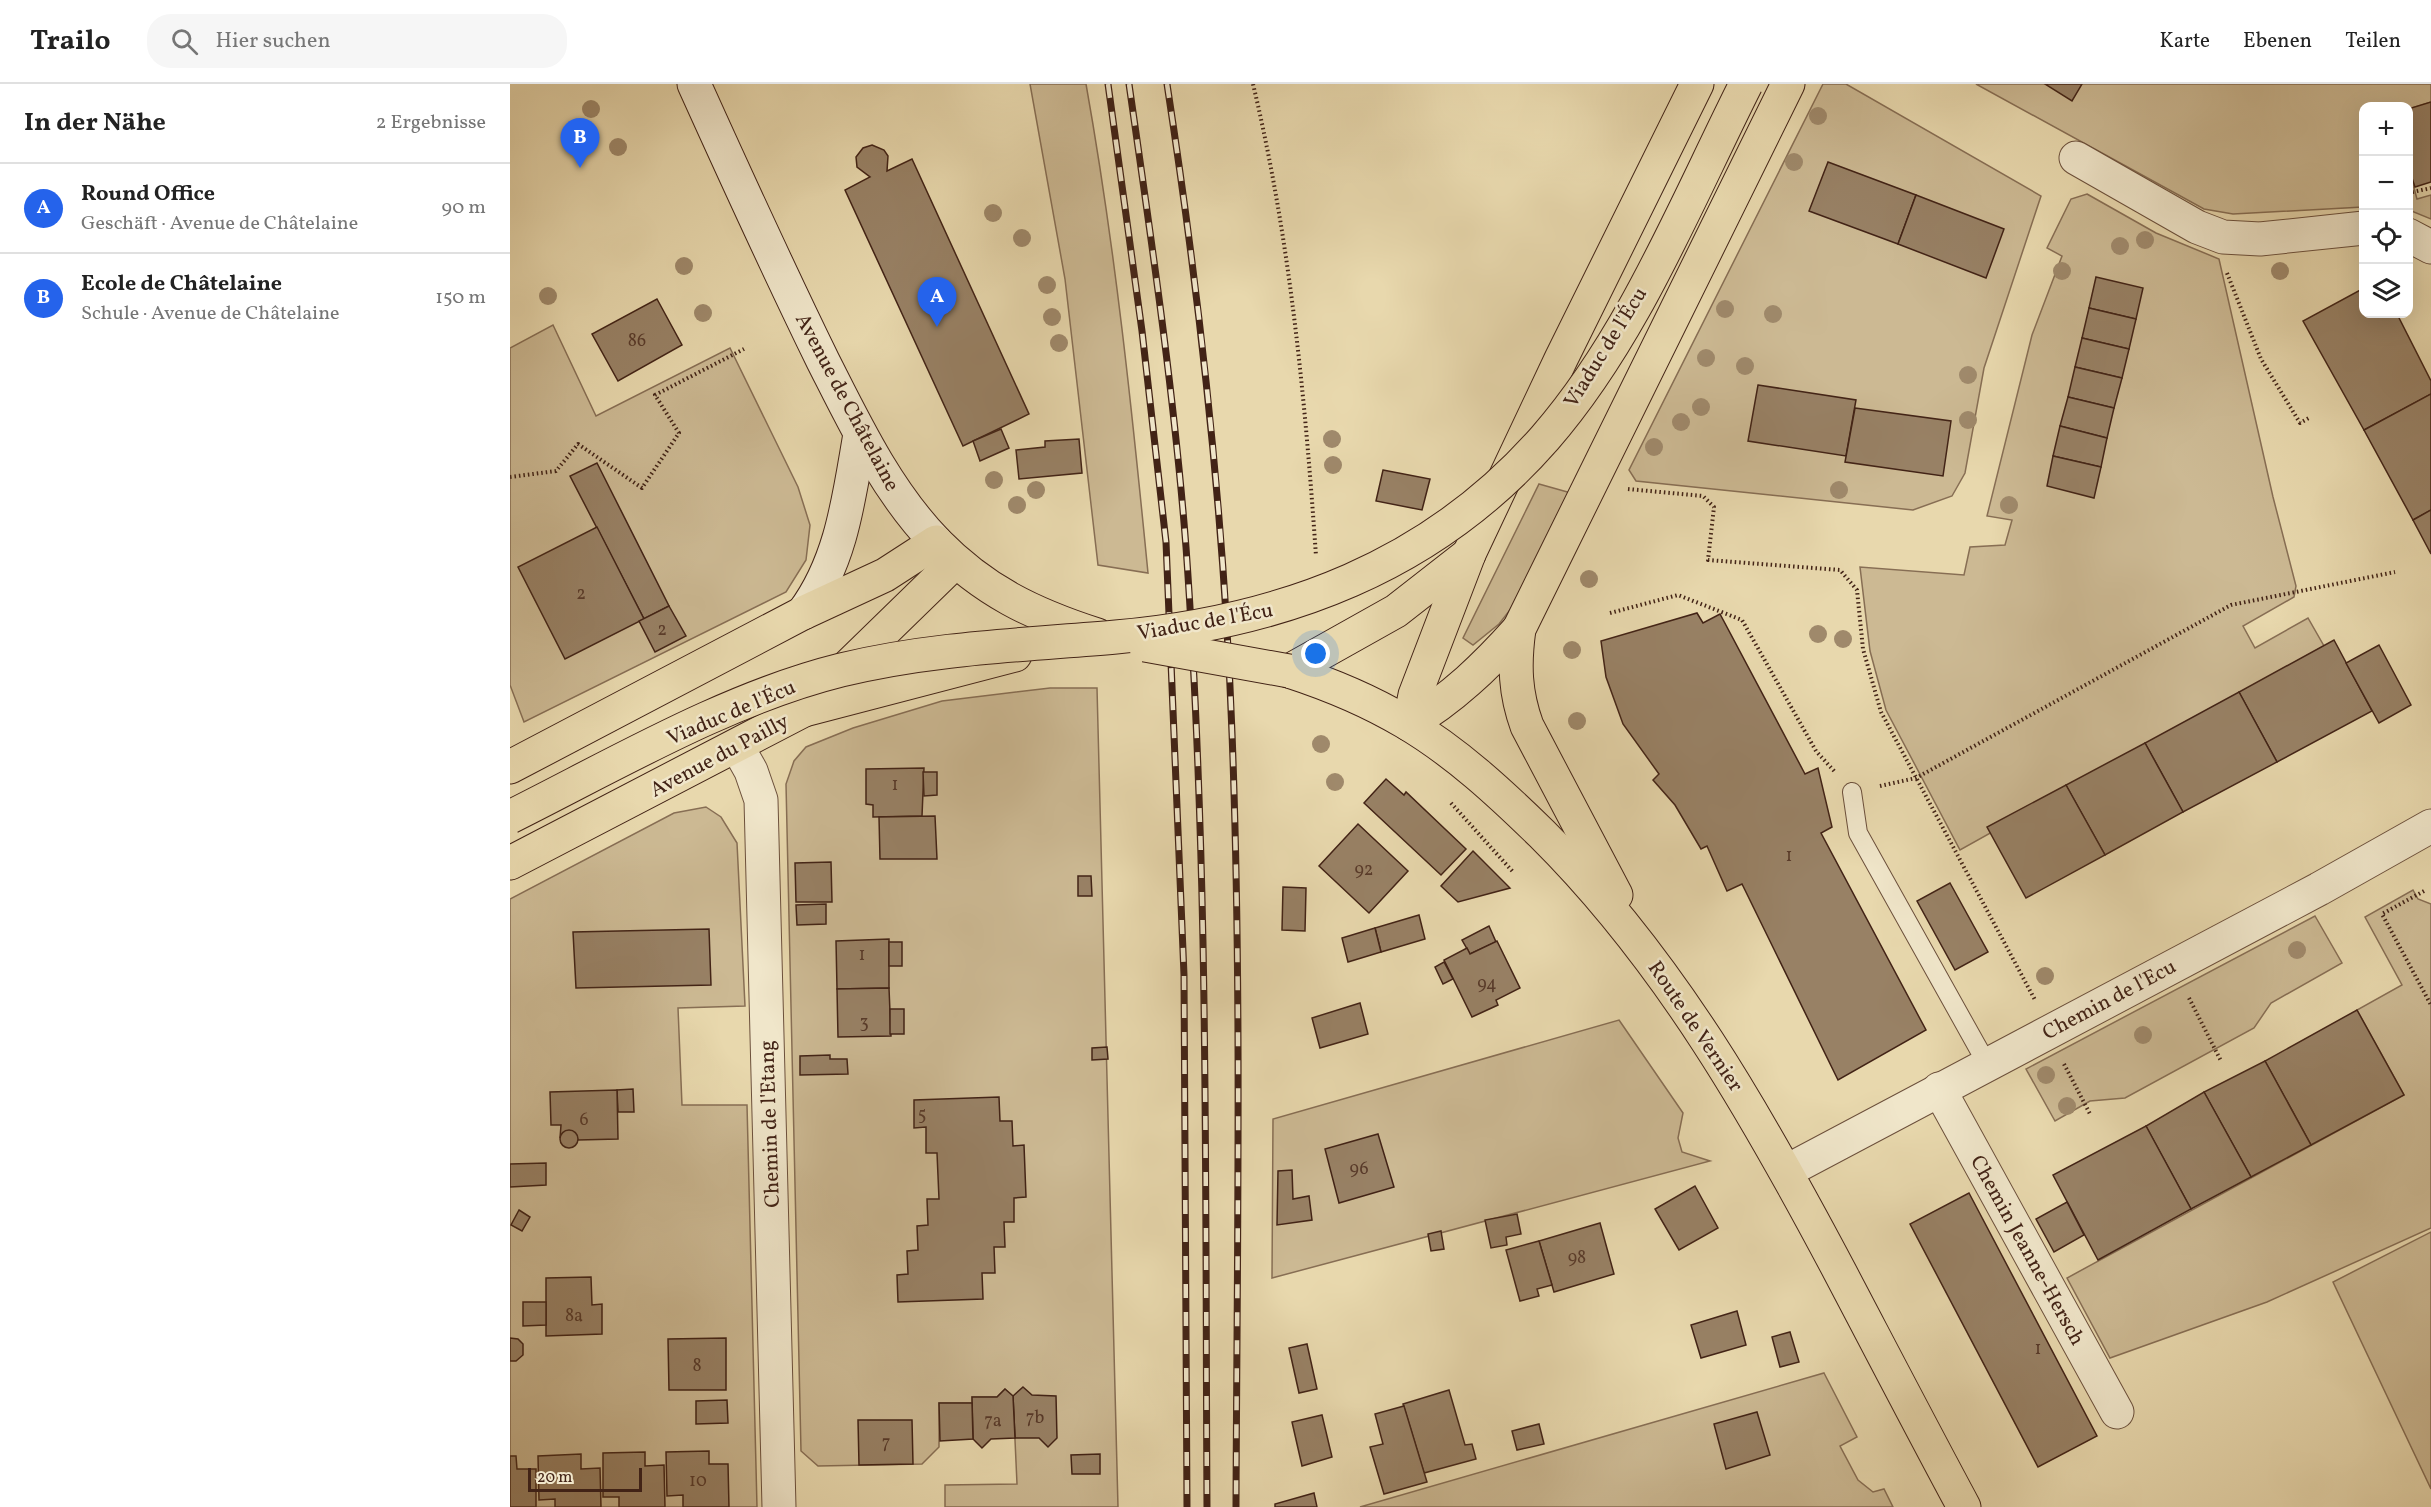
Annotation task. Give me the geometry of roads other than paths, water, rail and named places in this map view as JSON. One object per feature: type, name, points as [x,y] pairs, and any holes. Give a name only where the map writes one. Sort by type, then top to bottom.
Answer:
[{"type":"main road","points":[[1409,724],[1415,695],[1469,554],[1697,84]]},
{"type":"main road","name":"Viaduc de l'Écu","points":[[510,817],[722,713],[816,677],[914,655],[1119,637],[1246,618],[1339,587],[1406,553],[1456,520],[1494,489],[1539,445],[1575,400],[1602,361],[1634,306],[1746,84]]},
{"type":"main road","points":[[1409,724],[1436,708],[1464,685],[1519,630],[1788,84]]},
{"type":"main road","points":[[510,767],[803,613],[885,575],[946,552]]},
{"type":"main road","name":"Avenue de Châtelaine","points":[[946,552],[1007,600],[1040,616],[1096,635],[1289,670]]},
{"type":"main road","name":"Avenue du Pailly","points":[[510,863],[802,711],[946,552]]},
{"type":"main road","points":[[1289,670],[1396,611],[1469,554]]},
{"type":"main road","points":[[1519,630],[1515,671],[1519,703],[1527,726],[1555,775],[1646,952]]},
{"type":"main road","points":[[802,711],[951,670],[1096,635]]},
{"type":"main road","name":"Route de Vernier","points":[[1289,670],[1339,688],[1409,724],[1477,774],[1575,867],[1646,952],[1712,1047],[1787,1171],[1964,1507]]},
{"type":"street","name":"Avenue de Châtelaine","points":[[694,84],[784,281],[860,434],[901,500],[946,552]]},
{"type":"street","points":[[2076,158],[2197,227],[2223,237],[2260,239],[2359,229]]},
{"type":"street","points":[[2413,237],[2431,247]]},
{"type":"street","points":[[803,613],[824,582],[838,545],[860,434]]},
{"type":"street","name":"Chemin de l'Etang","points":[[737,746],[751,771],[760,800],[779,1507]]},
{"type":"street","name":"Chemin de l'Ecu","points":[[1787,1171],[2319,889],[2431,826]]},
{"type":"street","name":"Chemin Jeanne-Hersch","points":[[1939,1089],[2116,1412]]},
{"type":"lane","points":[[1852,792],[1858,833],[1980,1067]]},
{"type":"railway","points":[[1108,84],[1142,331],[1166,542],[1184,975],[1187,1507]]},
{"type":"railway","points":[[1129,84],[1175,431],[1186,547],[1193,667],[1202,907],[1206,1147],[1207,1507]]},
{"type":"railway","points":[[1167,84],[1190,245],[1209,407],[1223,570],[1232,733],[1238,1023],[1236,1507]]},
{"type":"place","name":"Ecole de Châtelaine","points":[[580,168]]},
{"type":"place","name":"Round Office","points":[[937,327]]}]
